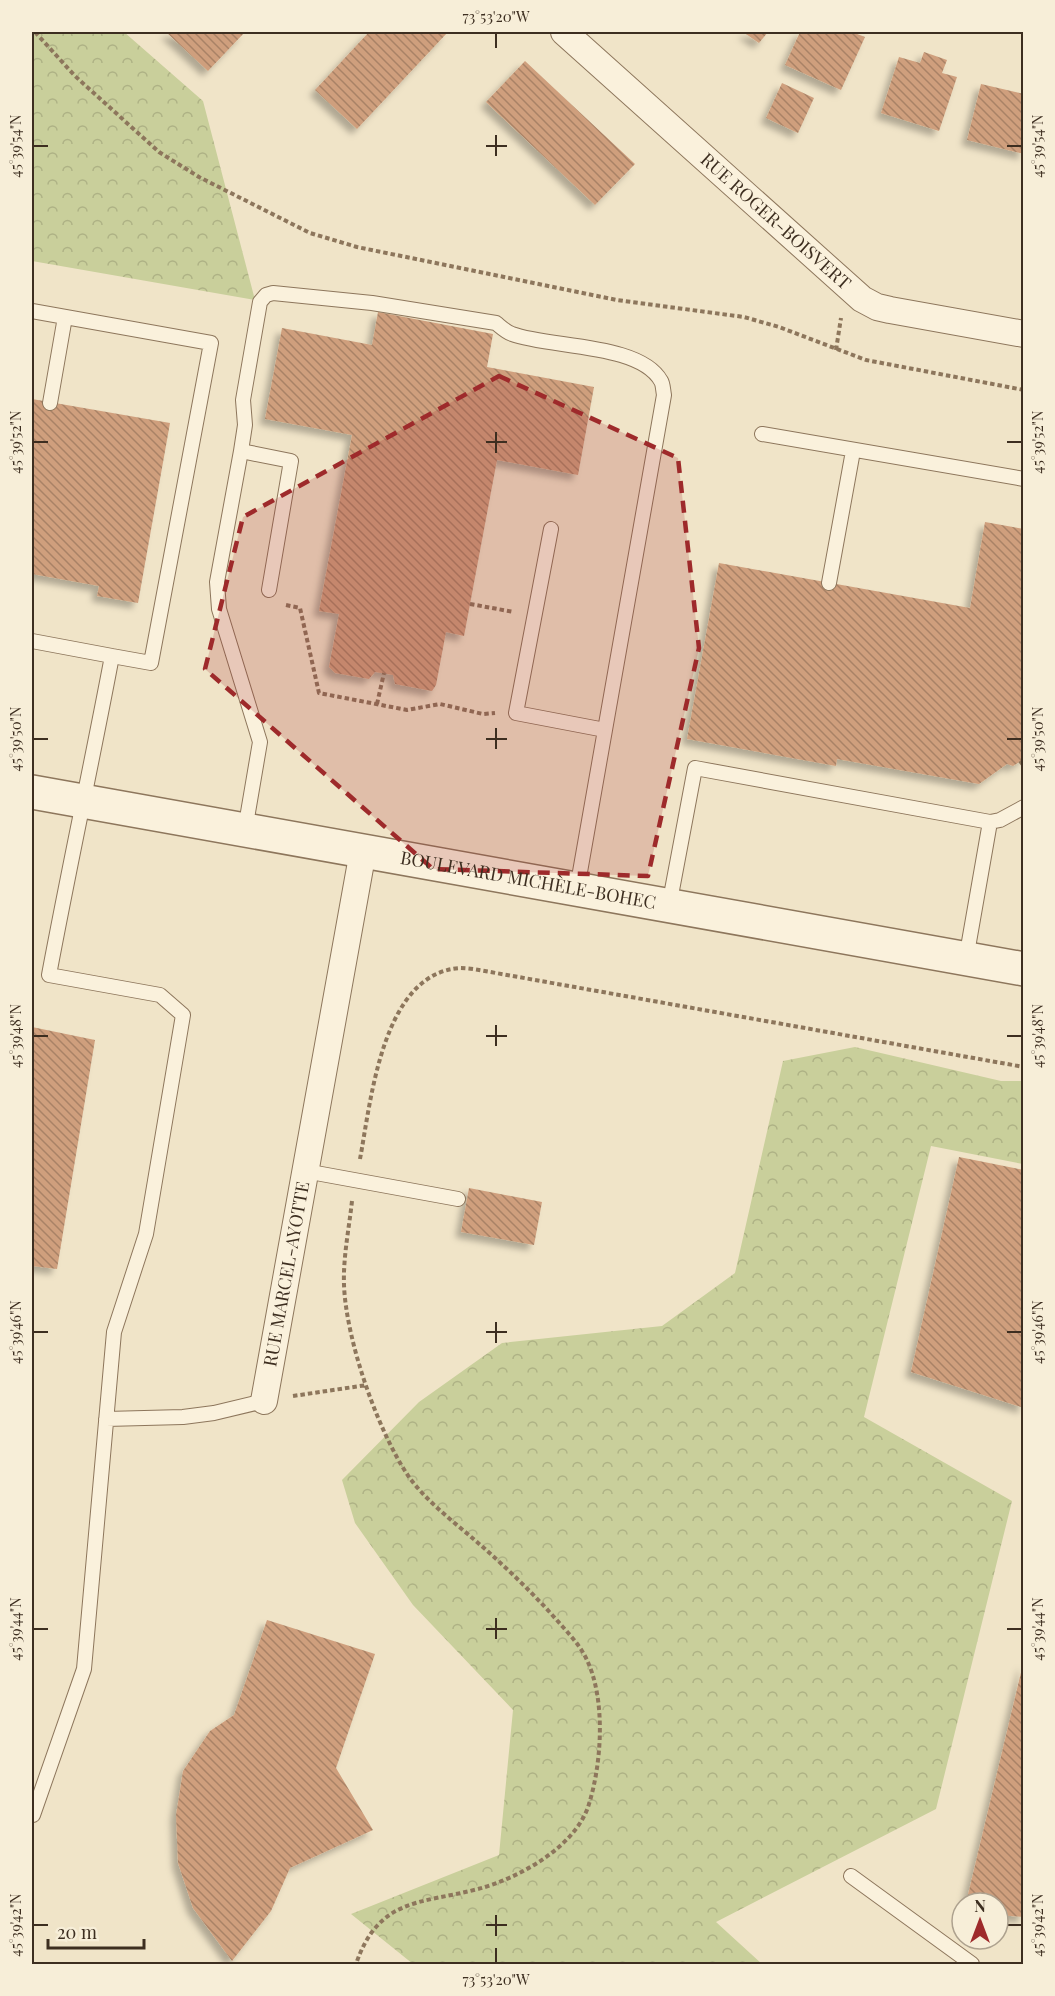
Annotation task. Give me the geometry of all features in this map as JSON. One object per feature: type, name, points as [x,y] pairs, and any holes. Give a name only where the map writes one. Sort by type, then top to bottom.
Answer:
[{"type":"street","name":"RUE ROGER-BOISVERT","points":[[564,32],[862,299],[877,307],[890,310],[1023,334]]},
{"type":"street","name":"BOULEVARD MICHÈLE-BOHEC","points":[[32,792],[1023,969]]},
{"type":"street","name":"RUE MARCEL-AYOTTE","points":[[264,1401],[363,851]]},
{"type":"lane","points":[[245,830],[260,742],[216,594],[245,425],[243,400],[260,302],[266,295],[273,292],[372,303],[496,324],[511,334],[617,354],[635,360],[651,369],[661,381],[664,394],[577,890]]},
{"type":"lane","points":[[32,311],[211,343],[151,663],[32,641]]},
{"type":"lane","points":[[50,402],[65,316]]},
{"type":"lane","points":[[762,434],[1023,478]]},
{"type":"lane","points":[[241,451],[291,461],[268,590]]},
{"type":"lane","points":[[829,583],[853,451]]},
{"type":"lane","points":[[551,528],[516,713],[605,730]]},
{"type":"lane","points":[[33,1815],[84,1670],[114,1332],[146,1234],[183,1015],[160,995],[49,975],[112,656]]},
{"type":"lane","points":[[669,907],[695,768],[990,822],[1000,820],[1023,807]]},
{"type":"lane","points":[[966,959],[990,822]]},
{"type":"lane","points":[[305,1171],[458,1199]]},
{"type":"lane","points":[[106,1419],[183,1417],[214,1413],[264,1401]]},
{"type":"lane","points":[[851,1876],[972,1965]]},
{"type":"path","points":[[35,32],[75,76],[159,152],[208,182],[310,233],[357,247],[617,300],[744,316],[779,327],[836,350],[885,365],[1023,390]]},
{"type":"path","points":[[836,350],[841,309]]},
{"type":"path","points":[[470,604],[496,608]]},
{"type":"path","points":[[300,608],[320,693],[407,710],[440,704],[483,714]]},
{"type":"path","points":[[378,704],[384,673]]},
{"type":"path","points":[[1020,761],[1023,766]]},
{"type":"path","points":[[358,1169],[379,1064],[403,1003],[428,979],[460,968],[1023,1067]]},
{"type":"path","points":[[354,1193],[345,1255],[344,1287],[349,1320],[376,1415],[393,1451],[424,1496],[508,1570],[579,1645],[587,1659],[597,1698],[599,1753],[588,1807],[579,1825],[563,1844],[519,1872],[479,1888],[425,1899],[393,1913],[366,1939],[356,1965]]},
{"type":"path","points":[[264,1401],[367,1385]]},
{"type":"highlighted area","points":[[499,376],[678,458],[699,648],[648,876],[433,869],[205,669],[243,517]]},
{"type":"green space","points":[[32,32],[124,32],[203,101],[255,300],[32,261]]},
{"type":"green space","points":[[855,1047],[1001,1081],[1023,1081],[1023,1164],[931,1146],[864,1417],[1012,1501],[936,1809],[716,1922],[762,1964],[413,1964],[351,1914],[499,1855],[513,1710],[413,1605],[355,1523],[342,1480],[419,1402],[502,1343],[662,1326],[735,1273],[783,1061]]},
{"type":"building","points":[[166,32],[245,32],[208,71]]},
{"type":"building","points":[[369,32],[448,32],[357,129],[315,90]]},
{"type":"building","points":[[743,32],[768,32],[759,43]]},
{"type":"building","points":[[800,32],[852,32],[865,37],[841,90],[785,65]]},
{"type":"building","points":[[924,52],[947,60],[942,73],[957,77],[939,131],[881,113],[899,57],[920,63]]},
{"type":"building","points":[[525,61],[635,164],[595,205],[486,102]]},
{"type":"building","points":[[782,83],[814,98],[798,133],[766,118]]},
{"type":"building","points":[[981,84],[1024,94],[1024,154],[967,140]]},
{"type":"building","points":[[378,312],[493,334],[487,367],[594,387],[578,475],[497,460],[464,636],[446,632],[436,685],[432,691],[395,684],[393,675],[375,672],[369,679],[335,673],[329,667],[339,614],[319,611],[352,435],[265,419],[282,328],[372,345]]},
{"type":"building","points":[[32,399],[170,423],[138,603],[97,596],[99,586],[32,574]]},
{"type":"building","points":[[985,522],[1024,529],[1024,759],[1013,766],[1007,764],[979,784],[837,759],[836,766],[687,739],[719,563],[970,608]]},
{"type":"building","points":[[32,1027],[95,1040],[57,1269],[32,1266]]},
{"type":"building","points":[[959,1157],[1024,1170],[1024,1408],[911,1372]]},
{"type":"building","points":[[469,1188],[542,1202],[534,1245],[461,1232]]},
{"type":"building","points":[[267,1620],[375,1654],[336,1768],[373,1830],[290,1868],[271,1911],[232,1961],[193,1908],[178,1863],[176,1815],[183,1771],[210,1731],[234,1715]]},
{"type":"building","points":[[1024,1664],[1024,1917],[1010,1916],[1010,1891],[969,1891]]}]
